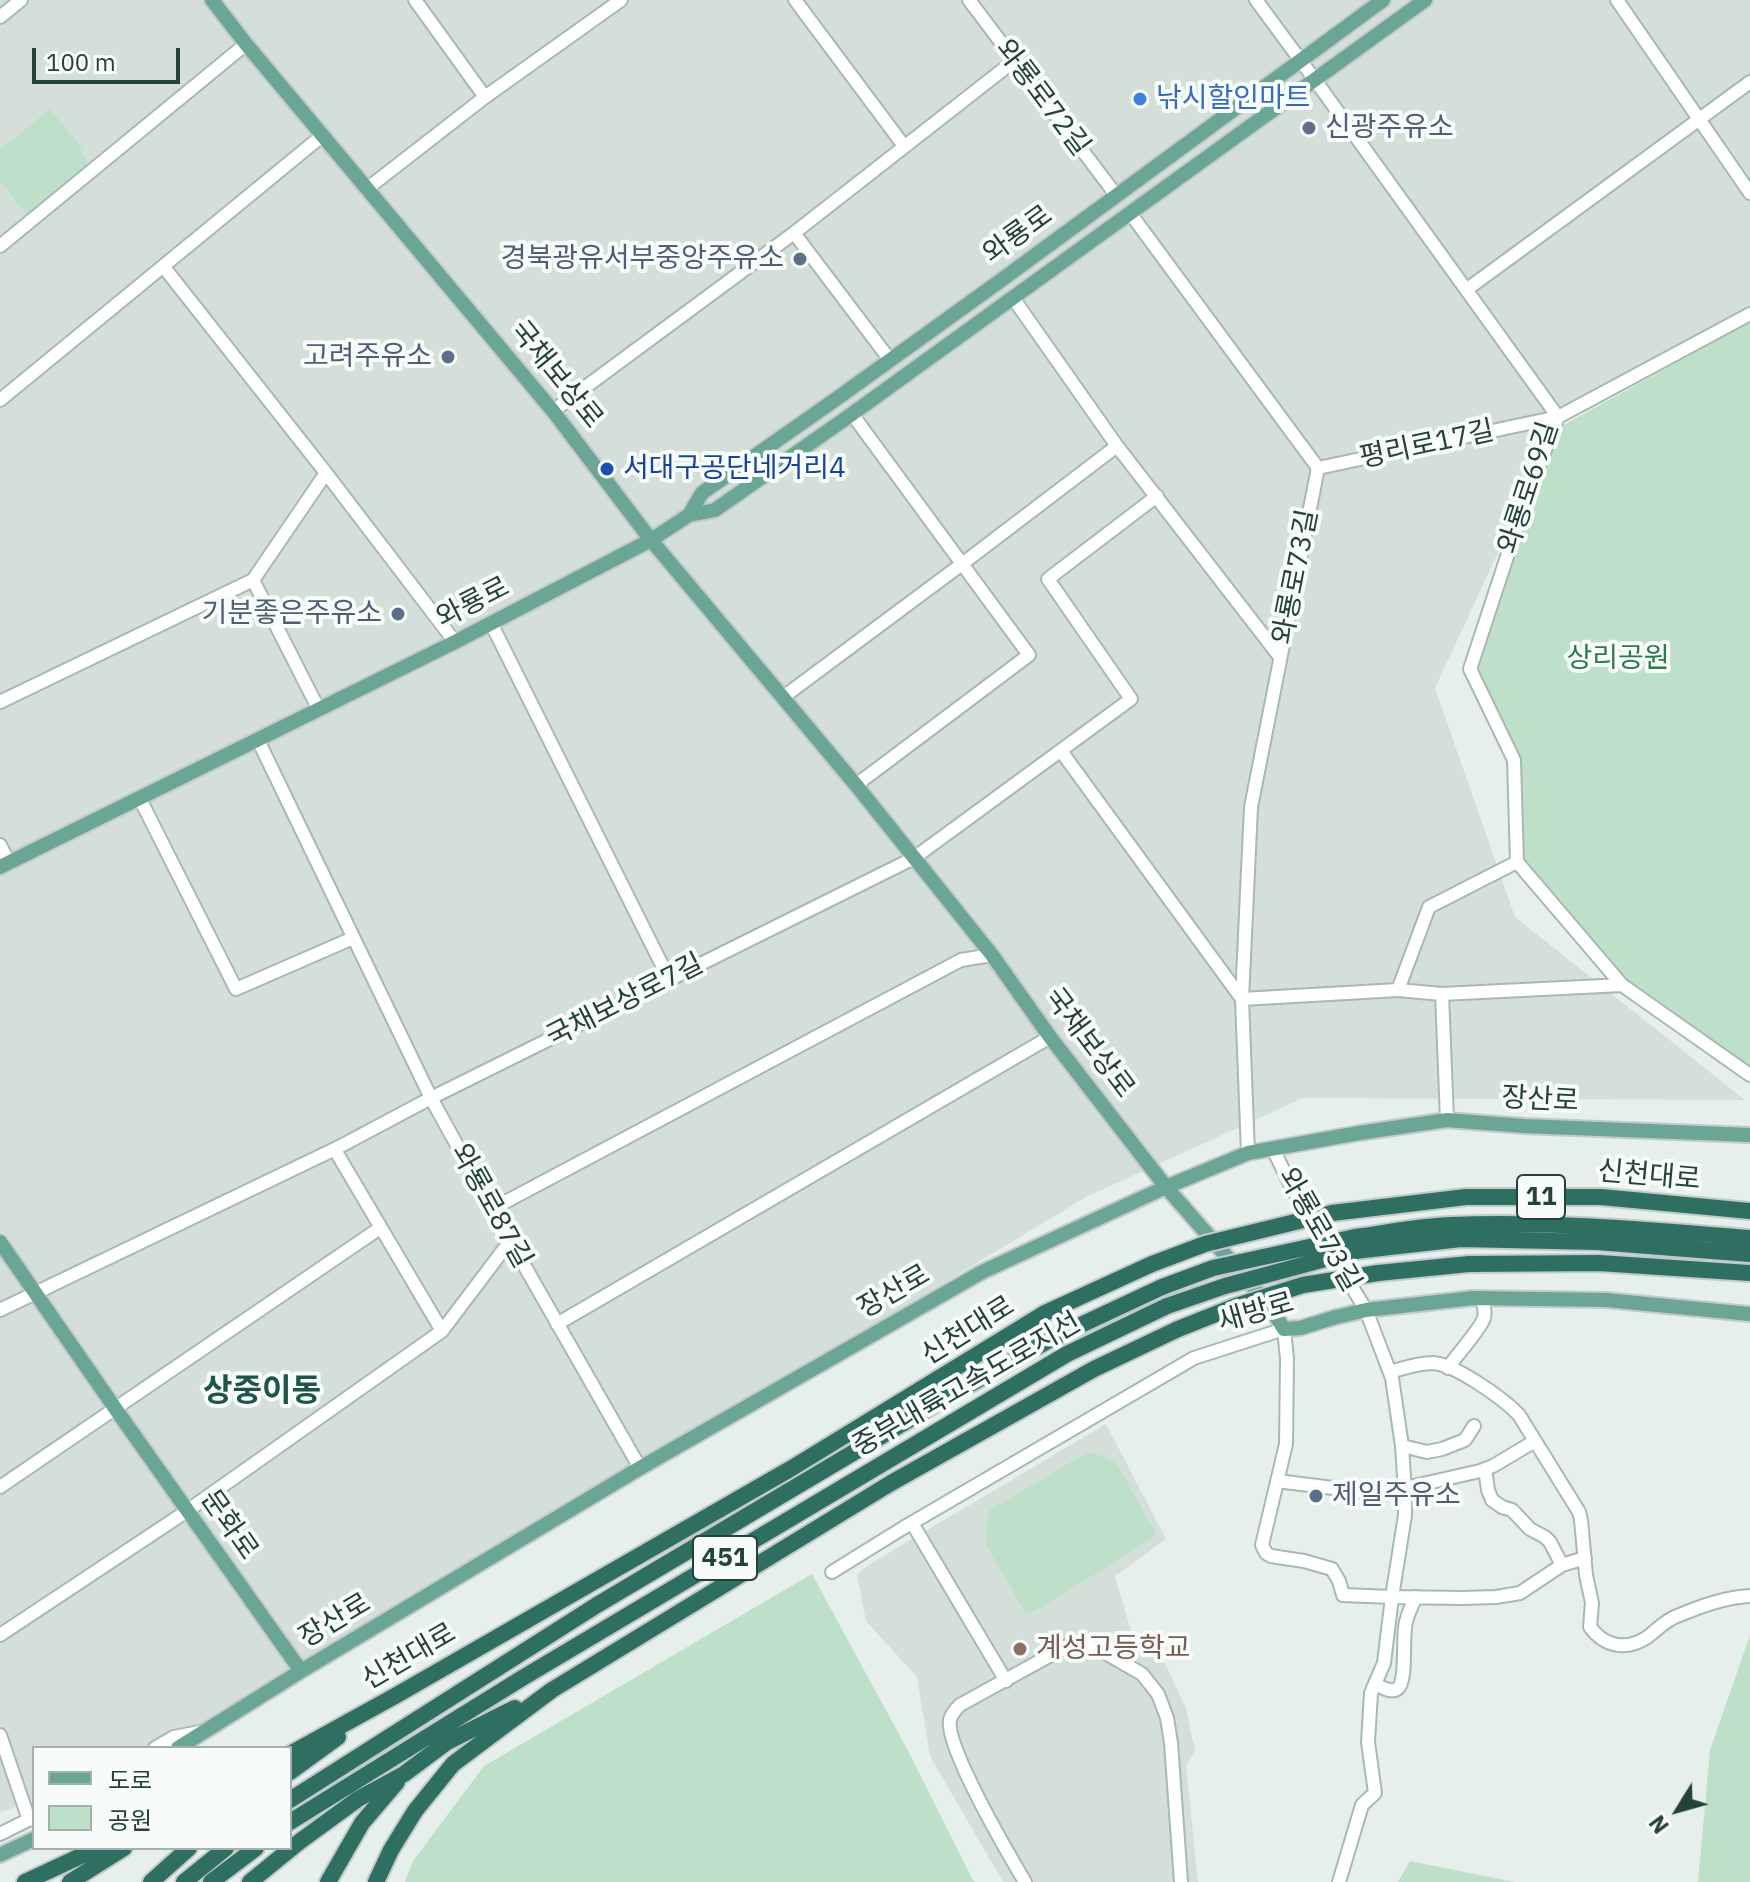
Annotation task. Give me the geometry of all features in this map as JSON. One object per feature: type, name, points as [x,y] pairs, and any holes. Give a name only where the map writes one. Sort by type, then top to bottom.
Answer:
[{"type":"highway","name":"신천대로","points":[[292,1753],[792,1468],[1045,1313],[1152,1264],[1205,1244],[1332,1213],[1466,1197],[1601,1197],[1750,1211]]},
{"type":"highway","name":"중부내륙고속도로지선","points":[[292,1799],[597,1605],[947,1397],[1053,1338],[1162,1287],[1213,1268],[1448,1225],[1596,1226],[1750,1238]]},
{"type":"highway","name":"중부내륙고속도로지선","points":[[292,1821],[524,1677],[1067,1354],[1167,1306],[1355,1244],[1461,1239],[1597,1242],[1750,1254]]},
{"type":"highway","points":[[292,1848],[358,1799],[404,1774],[447,1742],[552,1690],[891,1483],[1094,1369],[1178,1329],[1236,1306],[1303,1285],[1378,1273],[1469,1264],[1599,1263],[1750,1273]]},
{"type":"highway","points":[[376,1882],[415,1811],[453,1764],[552,1690]]},
{"type":"highway","points":[[292,1771],[395,1696]]},
{"type":"highway","points":[[328,1882],[362,1823],[404,1774]]},
{"type":"highway","points":[[25,1882],[94,1850]]},
{"type":"highway","points":[[70,1882],[121,1850]]},
{"type":"highway","points":[[151,1882],[187,1850]]},
{"type":"highway","points":[[184,1882],[224,1850]]},
{"type":"highway","points":[[211,1882],[253,1850]]},
{"type":"highway","points":[[250,1882],[289,1850]]},
{"type":"main road","name":"국채보상로","points":[[212,0],[553,411],[651,540],[856,785],[992,955],[1050,1037],[1166,1187],[1269,1305],[1284,1329]]},
{"type":"main road","name":"와룡로","points":[[689,515],[702,493],[890,360],[1383,0]]},
{"type":"main road","name":"와룡로","points":[[5,865],[455,642],[651,540],[689,515],[715,510],[1425,0]]},
{"type":"main road","name":"장산로","points":[[181,1746],[640,1468],[982,1272],[1166,1187],[1248,1153],[1447,1120],[1750,1135]]},
{"type":"main road","name":"장산로","points":[[1684,1132],[1750,1146]]},
{"type":"main road","name":"문화로","points":[[0,1242],[301,1671]]},
{"type":"main road","name":"새방로","points":[[1284,1329],[1300,1328],[1366,1310],[1482,1298],[1606,1300],[1750,1314]]},
{"type":"main road","points":[[0,1855],[32,1840]]},
{"type":"street","points":[[0,17],[21,0]]},
{"type":"street","points":[[415,0],[485,97]]},
{"type":"street","points":[[368,188],[485,97],[621,0]]},
{"type":"street","points":[[795,0],[904,146]]},
{"type":"street","name":"와룡로72길","points":[[969,0],[1116,195]]},
{"type":"street","name":"와룡로69길","points":[[1256,0],[1558,417],[1527,496],[1470,669],[1514,760],[1517,862]]},
{"type":"street","points":[[1617,0],[1750,193]]},
{"type":"street","points":[[0,246],[246,44]]},
{"type":"street","points":[[553,411],[794,233],[1014,61]]},
{"type":"street","points":[[1466,290],[1750,82]]},
{"type":"street","points":[[0,400],[323,135]]},
{"type":"street","points":[[1130,213],[1318,468]]},
{"type":"street","points":[[794,233],[890,360]]},
{"type":"street","points":[[163,266],[455,642]]},
{"type":"street","points":[[1013,298],[1117,446],[1280,657]]},
{"type":"street","name":"평리로17길","points":[[1318,468],[1558,417],[1750,314]]},
{"type":"street","points":[[852,414],[1029,655],[856,785]]},
{"type":"street","points":[[782,698],[1117,446]]},
{"type":"street","name":"와룡로73길","points":[[1248,1153],[1242,999],[1251,807],[1318,468]]},
{"type":"street","points":[[0,702],[253,580],[326,473]]},
{"type":"street","name":"국채보상로7길","points":[[0,1310],[337,1148],[431,1098],[914,858],[1131,699],[1048,579],[1157,496]]},
{"type":"street","points":[[253,580],[319,710]]},
{"type":"street","points":[[491,623],[669,979]]},
{"type":"street","name":"와룡로87길","points":[[258,740],[431,1098],[640,1468]]},
{"type":"street","points":[[1061,751],[1242,999],[1398,990],[1442,994],[1622,985]]},
{"type":"street","points":[[140,799],[236,989],[353,938]]},
{"type":"street","points":[[0,845],[5,865]]},
{"type":"street","points":[[1398,990],[1429,907],[1517,862],[1622,985],[1750,1075]]},
{"type":"street","points":[[492,1209],[961,960],[992,955]]},
{"type":"street","points":[[1442,994],[1447,1120]]},
{"type":"street","points":[[557,1324],[1050,1037]]},
{"type":"street","points":[[337,1148],[335,1150],[442,1331]]},
{"type":"street","name":"와룡로73길","points":[[1273,1149],[1292,1188],[1366,1310],[1392,1378],[1402,1446],[1405,1515],[1386,1631],[1384,1663],[1371,1693],[1368,1742],[1375,1793],[1362,1805],[1339,1882]]},
{"type":"street","points":[[0,1487],[380,1228]]},
{"type":"street","points":[[0,1635],[187,1511],[442,1331],[510,1241]]},
{"type":"street","points":[[1448,1368],[1484,1320],[1482,1298]]},
{"type":"street","points":[[1284,1329],[1287,1359],[1286,1444],[1262,1545],[1266,1553],[1332,1569],[1343,1595],[1392,1597],[1496,1597],[1520,1593],[1562,1565],[1585,1558]]},
{"type":"street","name":"새방로","points":[[832,1572],[1194,1358],[1284,1329]]},
{"type":"street","points":[[1390,1372],[1412,1365],[1436,1363],[1467,1376],[1519,1415],[1579,1512],[1592,1603],[1590,1627],[1603,1641],[1629,1645],[1644,1640],[1676,1616],[1727,1599],[1750,1596]]},
{"type":"street","points":[[1402,1446],[1427,1452],[1442,1449],[1465,1440],[1474,1426]]},
{"type":"street","points":[[1277,1481],[1394,1493],[1485,1469],[1535,1441]]},
{"type":"street","points":[[1485,1469],[1492,1500],[1512,1510],[1530,1529],[1545,1537],[1562,1565]]},
{"type":"street","points":[[912,1523],[1006,1681]]},
{"type":"street","points":[[1375,1684],[1388,1690],[1399,1687],[1406,1622],[1416,1597]]},
{"type":"street","points":[[1025,1882],[992,1826],[950,1736],[950,1718],[960,1705],[1069,1645],[1090,1644],[1142,1674],[1158,1694],[1167,1718],[1171,1743],[1181,1882]]},
{"type":"street","name":"장산로","points":[[158,1746],[174,1737],[203,1732]]},
{"type":"street","points":[[0,1735],[32,1819],[0,1834]]},
{"type":"shaded area","points":[[0,0],[1750,0],[1750,311],[1565,409],[1435,688],[1515,917],[1745,1100],[1303,1098],[1086,1197],[221,1721],[161,1746],[32,1746],[32,1800],[0,1813]]},
{"type":"shaded area","name":"계성고등학교","points":[[1106,1424],[1166,1539],[1115,1576],[1132,1634],[1165,1664],[1186,1708],[1195,1751],[1186,1766],[1198,1882],[1003,1882],[930,1756],[917,1677],[866,1621],[857,1574]]},
{"type":"green space","points":[[50,109],[78,143],[89,167],[27,215],[0,181],[0,150]]},
{"type":"green space","name":"상리공원","points":[[1750,322],[1750,1067],[1627,983],[1521,858],[1519,757],[1476,667],[1560,427]]},
{"type":"green space","points":[[1088,1452],[1117,1464],[1155,1532],[1153,1538],[1026,1614],[986,1545],[985,1529],[990,1510]]},
{"type":"green space","points":[[812,1574],[907,1749],[974,1882],[405,1882],[413,1861],[484,1766]]},
{"type":"green space","points":[[1750,1635],[1750,1882],[1698,1882],[1710,1750]]},
{"type":"green space","points":[[1410,1861],[1514,1882],[1398,1882]]},
{"type":"place","name":"낚시할인마트","points":[[1140,99]]},
{"type":"place","name":"신광주유소","points":[[1309,128]]},
{"type":"place","name":"경북광유서부중앙주유소","points":[[800,259]]},
{"type":"place","name":"고려주유소","points":[[448,357]]},
{"type":"place","name":"서대구공단네거리4","points":[[607,469]]},
{"type":"place","name":"기분좋은주유소","points":[[398,614]]},
{"type":"place","name":"제일주유소","points":[[1316,1496]]},
{"type":"place","name":"계성고등학교","points":[[1020,1649]]},
{"type":"district","name":"상중이동","points":[[262,1392]]}]
